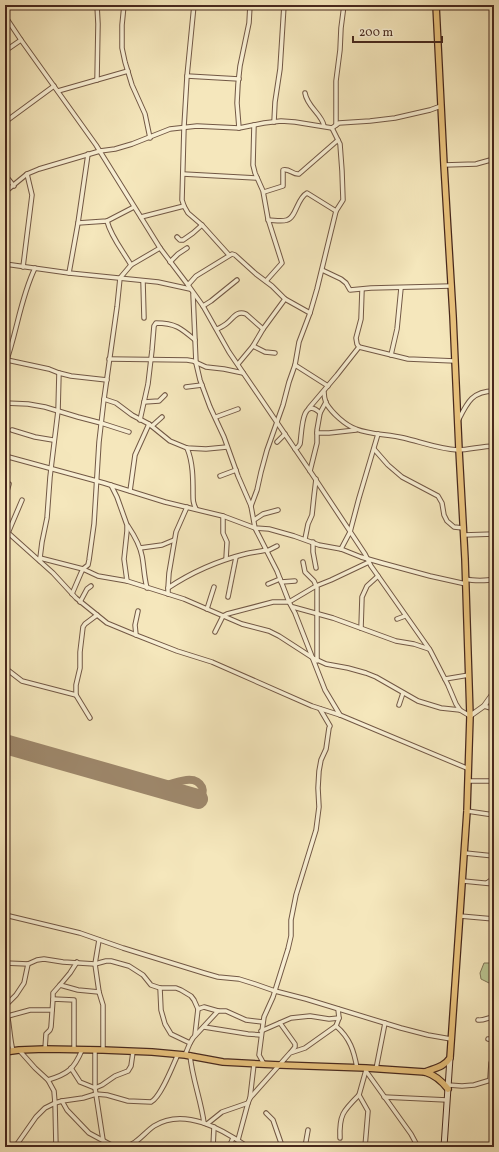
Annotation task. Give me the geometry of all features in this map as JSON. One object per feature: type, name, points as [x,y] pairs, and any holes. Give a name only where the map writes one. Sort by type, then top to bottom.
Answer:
[{"type":"main road","points":[[436,5],[464,535],[470,716],[468,811],[444,1147]]},
{"type":"main road","points":[[5,1052],[45,1049],[103,1050],[178,1054],[223,1062],[425,1072],[442,1081],[448,1087]]},
{"type":"main road","points":[[425,1072],[442,1066],[450,1058]]},
{"type":"street","points":[[5,9],[12,5]]},
{"type":"street","points":[[97,5],[97,80]]},
{"type":"street","points":[[124,5],[122,48],[136,95],[146,114],[150,138]]},
{"type":"street","points":[[194,5],[184,127],[182,200],[188,213],[202,225],[229,255]]},
{"type":"street","points":[[240,128],[237,103],[240,66],[249,23],[250,5]]},
{"type":"street","points":[[274,122],[275,102],[280,69],[284,5]]},
{"type":"street","points":[[336,125],[336,81],[344,5]]},
{"type":"street","points":[[5,16],[100,151],[160,248],[203,306],[243,373],[316,479],[405,616],[430,650],[460,710]]},
{"type":"street","points":[[5,26],[10,23]]},
{"type":"street","points":[[5,51],[21,40]]},
{"type":"street","points":[[58,92],[128,71]]},
{"type":"street","points":[[188,76],[239,79]]},
{"type":"street","points":[[5,122],[54,86]]},
{"type":"street","points":[[305,92],[308,102],[322,120],[324,126]]},
{"type":"street","points":[[332,128],[342,123],[370,121],[402,116],[441,106]]},
{"type":"street","points":[[5,192],[28,174],[39,169],[88,154],[132,144],[170,129],[205,126],[240,128],[274,122],[295,122],[332,128],[341,147],[343,200],[336,211],[317,289],[299,342],[295,365],[251,506]]},
{"type":"street","points":[[254,125],[253,165],[257,178],[264,192],[268,220],[282,263],[266,281]]},
{"type":"street","points":[[264,192],[283,186],[284,170],[286,169],[297,175],[299,174],[338,140]]},
{"type":"street","points":[[69,273],[88,154]]},
{"type":"street","points":[[444,165],[476,164],[494,159]]},
{"type":"street","points":[[23,267],[32,195],[28,174]]},
{"type":"street","points":[[183,174],[257,178]]},
{"type":"street","points":[[5,175],[14,186]]},
{"type":"street","points":[[268,220],[287,221],[291,218],[300,199],[307,193],[336,211]]},
{"type":"street","points":[[141,217],[184,206]]},
{"type":"street","points":[[78,223],[107,221],[134,207]]},
{"type":"street","points":[[107,221],[131,265]]},
{"type":"street","points":[[177,237],[180,240],[183,240],[202,225]]},
{"type":"street","points":[[72,594],[83,569],[88,565],[89,560],[94,524],[101,423],[120,278],[131,265],[160,248]]},
{"type":"street","points":[[170,262],[187,248]]},
{"type":"street","points":[[188,285],[196,276],[232,254],[266,281],[285,299],[310,313]]},
{"type":"street","points":[[5,264],[69,273],[143,280],[190,289]]},
{"type":"street","points":[[5,365],[20,308],[35,268]]},
{"type":"street","points":[[322,270],[341,279],[346,283],[350,290],[451,286]]},
{"type":"street","points":[[143,280],[144,318]]},
{"type":"street","points":[[203,306],[237,280]]},
{"type":"street","points":[[391,355],[397,329],[401,288]]},
{"type":"street","points":[[359,347],[356,338],[361,319],[362,290]]},
{"type":"street","points":[[194,293],[196,363],[202,385],[251,506],[255,528],[281,581],[289,602],[293,607],[315,660],[325,690],[340,715]]},
{"type":"street","points":[[238,364],[253,346],[263,329],[285,299]]},
{"type":"street","points":[[217,329],[225,325],[236,314],[243,313],[263,329]]},
{"type":"street","points":[[140,420],[148,384],[154,326],[156,323],[166,323],[176,326],[195,340]]},
{"type":"street","points":[[253,346],[264,352],[275,352]]},
{"type":"street","points":[[359,347],[408,359],[455,361]]},
{"type":"street","points":[[295,449],[300,444],[304,415],[306,411],[324,392],[359,347]]},
{"type":"street","points":[[6,359],[49,369],[71,376],[107,380]]},
{"type":"street","points":[[109,359],[187,360],[206,367],[243,373]]},
{"type":"street","points":[[295,365],[328,386]]},
{"type":"street","points":[[40,560],[47,518],[58,411],[59,373]]},
{"type":"street","points":[[186,387],[202,385]]},
{"type":"street","points":[[458,422],[466,406],[474,396],[479,393],[494,391]]},
{"type":"street","points":[[324,392],[326,402],[339,418],[357,430],[459,450],[482,446],[494,446]]},
{"type":"street","points":[[144,402],[159,401],[165,395]]},
{"type":"street","points":[[104,399],[116,403],[124,410],[151,425],[170,441],[187,448],[206,449],[227,447]]},
{"type":"street","points":[[310,471],[317,443],[320,413],[326,402]]},
{"type":"street","points":[[5,403],[37,405],[129,432]]},
{"type":"street","points":[[309,408],[313,408],[320,413]]},
{"type":"street","points":[[216,417],[238,409]]},
{"type":"street","points":[[130,491],[135,455],[146,429],[162,417]]},
{"type":"street","points":[[12,430],[31,436],[54,440]]},
{"type":"street","points":[[317,433],[357,430]]},
{"type":"street","points":[[276,442],[285,434]]},
{"type":"street","points":[[341,549],[350,532],[378,434]]},
{"type":"street","points":[[187,448],[191,459],[193,501],[196,509]]},
{"type":"street","points":[[374,449],[398,474],[436,494],[442,503],[444,515],[447,521],[454,527],[463,528]]},
{"type":"street","points":[[5,456],[111,485],[164,502],[223,516],[255,528],[269,529],[341,549],[368,560],[430,576],[466,582],[472,580],[494,579]]},
{"type":"street","points":[[220,476],[236,470]]},
{"type":"street","points":[[305,539],[308,524],[312,515],[316,479]]},
{"type":"street","points":[[5,498],[9,484]]},
{"type":"street","points":[[111,485],[127,525],[128,531],[124,559],[127,580]]},
{"type":"street","points":[[22,500],[7,532],[40,560],[80,602],[107,623],[177,651],[212,662],[320,709],[340,715],[469,769]]},
{"type":"street","points":[[168,594],[169,573],[174,540],[177,528],[187,507]]},
{"type":"street","points":[[254,520],[263,514],[278,510]]},
{"type":"street","points":[[223,516],[223,533],[227,542],[226,559]]},
{"type":"street","points":[[127,525],[140,548],[146,588]]},
{"type":"street","points":[[464,535],[494,534]]},
{"type":"street","points":[[140,548],[162,545],[174,540]]},
{"type":"street","points":[[313,542],[316,568]]},
{"type":"street","points":[[168,588],[192,573],[226,559],[267,551],[277,546]]},
{"type":"street","points":[[228,598],[236,557]]},
{"type":"street","points":[[40,560],[83,569],[98,576],[127,580],[146,588],[168,594],[242,624],[274,634],[315,660],[366,673],[376,677],[418,701],[441,708],[460,710],[470,716],[484,706],[494,692]]},
{"type":"street","points":[[215,632],[223,616],[227,614],[273,602],[289,602],[316,586],[331,580],[368,560]]},
{"type":"street","points":[[303,562],[305,572],[314,581],[316,586],[317,613],[315,660]]},
{"type":"street","points":[[361,628],[362,597],[367,586],[378,576]]},
{"type":"street","points":[[268,584],[281,581],[295,581]]},
{"type":"street","points":[[80,602],[87,589],[91,586]]},
{"type":"street","points":[[207,609],[214,587]]},
{"type":"street","points":[[293,607],[333,618],[396,641],[414,644],[430,650]]},
{"type":"street","points":[[136,635],[135,625],[138,611]]},
{"type":"street","points":[[90,718],[76,695],[76,685],[80,668],[83,627],[97,615]]},
{"type":"street","points":[[397,619],[405,616]]},
{"type":"street","points":[[9,671],[22,682],[76,695]]},
{"type":"street","points":[[445,679],[469,675]]},
{"type":"street","points":[[399,705],[403,693]]},
{"type":"street","points":[[484,706],[494,709]]},
{"type":"street","points":[[264,1064],[259,1055],[263,1022],[275,992],[289,943],[291,920],[296,895],[316,830],[319,807],[319,771],[321,760],[326,749],[330,726],[320,709]]},
{"type":"street","points":[[469,781],[494,781]]},
{"type":"street","points":[[468,811],[494,815]]},
{"type":"street","points":[[465,853],[494,856]]},
{"type":"street","points":[[487,884],[494,878]]},
{"type":"street","points":[[463,881],[494,884]]},
{"type":"street","points":[[5,941],[7,923],[6,915],[70,930],[218,977],[239,979],[275,992],[306,999],[338,1010],[423,1034],[451,1039]]},
{"type":"street","points":[[460,916],[494,919]]},
{"type":"street","points":[[99,940],[95,964],[99,992],[103,1005],[103,1050]]},
{"type":"street","points":[[5,963],[28,964],[44,959],[95,964],[111,961],[129,966],[143,975],[150,984],[160,988],[176,988],[189,994],[194,1000],[198,1009],[196,1035]]},
{"type":"street","points":[[45,1049],[46,1034],[51,1027],[53,994],[69,975],[77,962]]},
{"type":"street","points":[[10,1040],[5,1006],[16,995],[24,982],[28,964]]},
{"type":"street","points":[[60,985],[78,990],[99,992]]},
{"type":"street","points":[[160,988],[161,1010],[165,1024],[171,1034],[190,1043]]},
{"type":"street","points":[[53,999],[74,1000],[74,1049]]},
{"type":"street","points":[[198,1009],[204,1008],[226,1011],[246,1020],[263,1022]]},
{"type":"street","points":[[7,1017],[30,1010],[52,1010]]},
{"type":"street","points":[[290,1053],[305,1048],[336,1026],[339,1018],[338,1010]]},
{"type":"street","points":[[205,1123],[187,1055],[190,1043],[218,1011]]},
{"type":"street","points":[[204,1027],[248,1034],[261,1033],[291,1018],[317,1016],[329,1019],[339,1018]]},
{"type":"street","points":[[478,1020],[494,1017]]},
{"type":"street","points":[[250,1098],[295,1047],[295,1044],[280,1023]]},
{"type":"street","points":[[376,1069],[385,1023]]},
{"type":"street","points":[[336,1026],[354,1050],[357,1068]]},
{"type":"street","points":[[5,1034],[16,1050],[48,1080],[54,1091],[56,1147]]},
{"type":"street","points":[[488,1039],[494,1040]]},
{"type":"street","points":[[48,1080],[65,1074],[77,1061],[82,1050]]},
{"type":"street","points":[[95,1050],[95,1088],[103,1140]]},
{"type":"street","points":[[71,1068],[80,1082],[95,1088],[115,1076],[128,1071],[131,1066],[133,1052]]},
{"type":"street","points":[[15,1147],[36,1117],[45,1108],[62,1101],[83,1098],[96,1094],[107,1095],[128,1101],[151,1102],[164,1085],[178,1054]]},
{"type":"street","points":[[448,1087],[474,1085],[492,1079],[491,1063],[494,1054]]},
{"type":"street","points":[[238,1140],[250,1098],[254,1064]]},
{"type":"street","points":[[340,1138],[340,1126],[343,1112],[358,1095],[366,1070]]},
{"type":"street","points":[[366,1070],[411,1134],[418,1147]]},
{"type":"street","points":[[358,1095],[368,1111],[365,1147]]},
{"type":"street","points":[[384,1097],[447,1100]]},
{"type":"street","points":[[62,1101],[67,1110],[89,1133],[115,1147]]},
{"type":"street","points":[[205,1123],[222,1112],[248,1103]]},
{"type":"street","points":[[266,1113],[273,1120],[281,1147]]},
{"type":"street","points":[[126,1147],[159,1123],[186,1119],[205,1123],[214,1127],[248,1147]]},
{"type":"street","points":[[213,1147],[214,1127]]},
{"type":"street","points":[[305,1147],[308,1130]]},
{"type":"street","points":[[229,1147],[233,1138]]},
{"type":"green space","points":[[484,963],[491,963],[493,969],[494,966],[494,983],[491,984],[481,979],[480,973]]},
{"type":"taxiway","points":[[153,786],[166,785],[185,780],[195,780],[203,789],[201,797],[198,799]]},
{"type":"runway","points":[[5,744],[198,799]]}]
